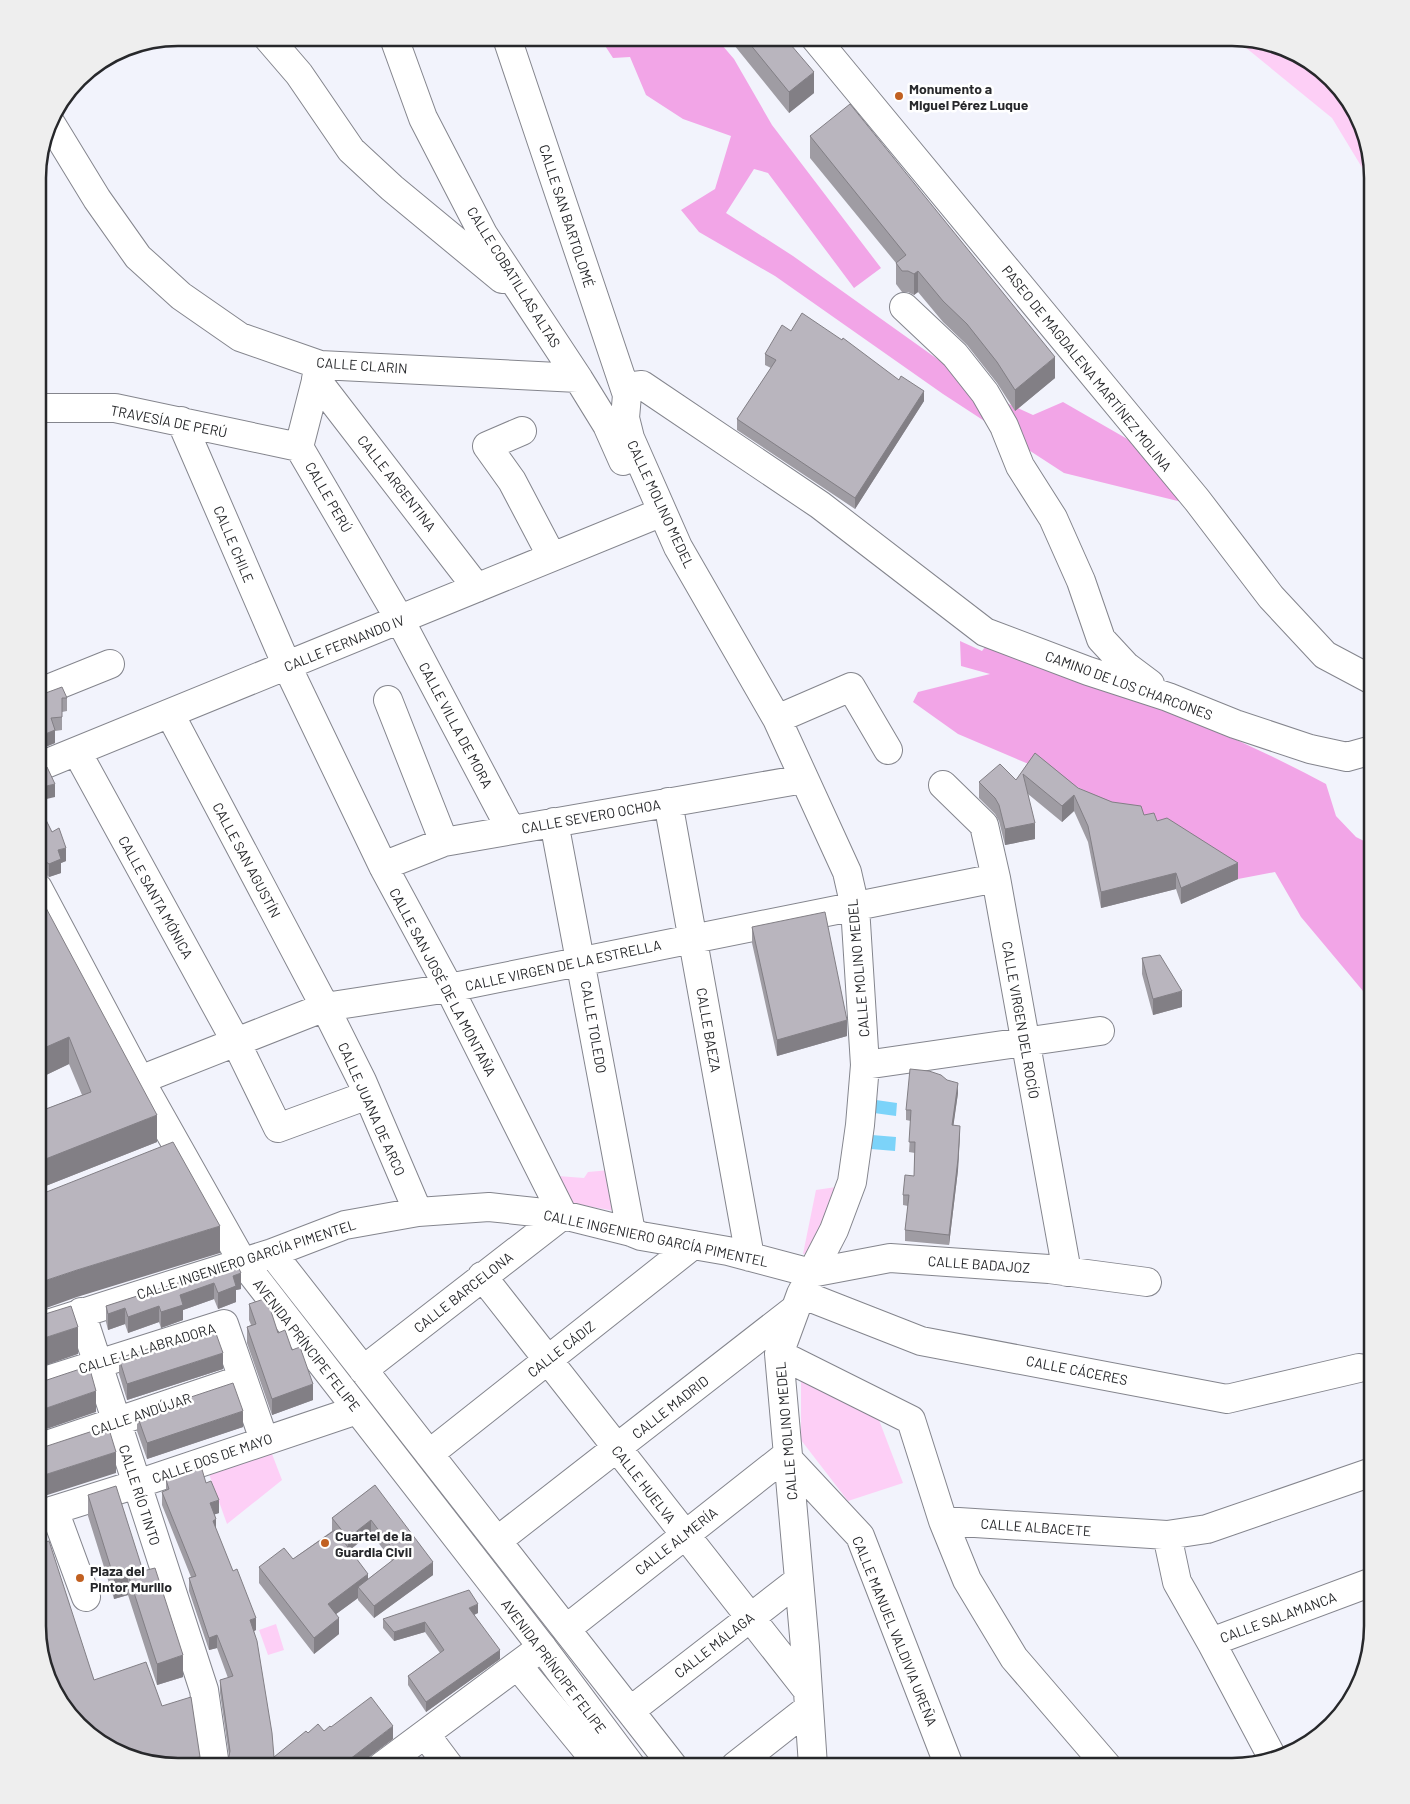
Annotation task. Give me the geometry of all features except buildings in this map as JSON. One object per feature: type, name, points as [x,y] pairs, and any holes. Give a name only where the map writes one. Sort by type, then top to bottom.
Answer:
[{"type":"street","points":[[275,46],[299,74],[351,150],[392,188],[529,302]]},
{"type":"street","name":"CALLE COBATILLAS ALTAS","points":[[397,46],[423,118],[483,234],[578,378]]},
{"type":"street","name":"CALLE SAN BARTOLOMÉ","points":[[510,46],[627,395]]},
{"type":"street","name":"PASEO DE MAGDALENA MARTÍNEZ MOLINA","points":[[822,47],[1197,500],[1271,597],[1325,655],[1364,677]]},
{"type":"street","name":"CALLE CLARIN","points":[[55,131],[97,199],[138,256],[181,296],[240,337],[318,372],[578,378]]},
{"type":"street","points":[[904,307],[955,355],[985,393],[1004,426],[1020,466],[1053,518],[1081,581],[1100,639],[1126,666],[1168,696]]},
{"type":"street","name":"CALLE PERÚ","points":[[318,372],[299,447],[400,620]]},
{"type":"street","name":"CALLE ARGENTINA","points":[[318,372],[477,588]]},
{"type":"street","points":[[578,378],[607,425],[658,532],[669,546],[678,547]]},
{"type":"street","name":"CAMINO DE LOS CHARCONES","points":[[627,395],[634,386],[642,385],[820,505],[985,632],[1088,671],[1168,696],[1236,724],[1310,749],[1347,756],[1364,752]]},
{"type":"street","name":"CALLE MOLINO MEDEL","points":[[627,395],[625,418],[630,438],[678,547],[777,719],[847,872],[855,907],[865,1065],[860,1125],[852,1182],[834,1230],[802,1292],[779,1354],[812,1758]]},
{"type":"street","name":"TRAVESÍA DE PERÚ","points":[[47,408],[115,408],[299,447]]},
{"type":"street","name":"CALLE CHILE","points":[[181,422],[287,666]]},
{"type":"street","points":[[522,431],[478,450],[512,481],[552,558]]},
{"type":"street","name":"CALLE FERNANDO IV","points":[[47,764],[552,558],[650,516]]},
{"type":"street","name":"CALLE VILLA DE MORA","points":[[400,620],[511,830]]},
{"type":"street","points":[[47,690],[110,664]]},
{"type":"street","name":"CALLE SAN JOSÉ DE LA MONTAÑA","points":[[287,666],[383,866],[449,988],[563,1215]]},
{"type":"street","points":[[777,719],[851,686],[888,750]]},
{"type":"street","points":[[388,700],[444,842]]},
{"type":"street","name":"CALLE SAN AGUSTÍN","points":[[170,714],[325,1007]]},
{"type":"street","name":"CALLE SANTA MÓNICA","points":[[77,752],[236,1042],[278,1128],[368,1095]]},
{"type":"street","name":"CALLE SEVERO OCHOA","points":[[383,866],[444,842],[804,779]]},
{"type":"street","name":"CALLE VIRGEN DEL ROCÍO","points":[[943,785],[984,825],[996,878],[1067,1272]]},
{"type":"street","name":"CALLE BAEZA","points":[[668,802],[750,1257]]},
{"type":"street","name":"CALLE TOLEDO","points":[[554,822],[631,1232]]},
{"type":"street","name":"CALLE VIRGEN DE LA ESTRELLA","points":[[140,1080],[325,1007],[449,988],[582,963],[693,938],[996,878]]},
{"type":"street","name":"AVENIDA PRÍNCIPE FELIPE","points":[[46,904],[140,1080],[169,1155],[242,1261],[625,1758]]},
{"type":"street","name":"CALLE JUANA DE ARCO","points":[[325,1007],[368,1095],[418,1212]]},
{"type":"street","points":[[865,1065],[1100,1030]]},
{"type":"street","name":"CALLE INGENIERO GARCÍA PIMENTEL","points":[[46,1324],[272,1253],[344,1225],[418,1212],[490,1207],[563,1215],[641,1236],[728,1251],[750,1257],[802,1292]]},
{"type":"street","name":"CALLE BARCELONA","points":[[363,1370],[563,1215]]},
{"type":"street","name":"CALLE CÁDIZ","points":[[429,1454],[693,1245]]},
{"type":"street","name":"AVENIDA PRÍNCIPE FELIPE","points":[[272,1253],[667,1758]]},
{"type":"street","name":"CALLE BADAJOZ","points":[[802,1292],[890,1258],[1067,1272],[1147,1282]]},
{"type":"street","name":"CALLE HUELVA","points":[[482,1276],[749,1618],[808,1700]]},
{"type":"street","name":"CALLE CÁCERES","points":[[802,1292],[921,1341],[1227,1399],[1359,1368]]},
{"type":"street","name":"CALLE MADRID","points":[[497,1541],[616,1448],[802,1292]]},
{"type":"street","name":"CALLE RÍO TINTO","points":[[81,1312],[204,1690],[214,1758]]},
{"type":"street","name":"CALLE LA LABRADORA","points":[[46,1380],[224,1324],[264,1440]]},
{"type":"street","points":[[779,1354],[911,1420],[943,1521],[967,1580],[1014,1658],[1100,1758]]},
{"type":"street","name":"CALLE ANDÚJAR","points":[[46,1445],[243,1379]]},
{"type":"street","name":"CALLE DOS DE MAYO","points":[[46,1512],[137,1484],[357,1410]]},
{"type":"street","name":"CALLE ALMERÍA","points":[[566,1629],[684,1534],[788,1457]]},
{"type":"street","name":"CALLE MANUEL VALDIVIA UREÑA","points":[[788,1457],[860,1536],[946,1758]]},
{"type":"street","name":"CALLE ALBACETE","points":[[943,1521],[1167,1535],[1207,1529],[1364,1475]]},
{"type":"street","points":[[46,1512],[86,1598]]},
{"type":"street","points":[[1167,1535],[1177,1582],[1212,1642],[1269,1752]]},
{"type":"street","name":"CALLE MÁLAGA","points":[[630,1711],[799,1580]]},
{"type":"street","name":"CALLE SALAMANCA","points":[[1212,1642],[1364,1585]]},
{"type":"street","points":[[422,1758],[436,1749],[547,1655]]},
{"type":"street","name":"AVENIDA PRÍNCIPE FELIPE","points":[[524,1673],[593,1758]]},
{"type":"street","points":[[744,1758],[808,1700]]},
{"type":"street","points":[[407,1758],[436,1749]]},
{"type":"shaded area","points":[[605,46],[723,47],[734,59],[772,125],[881,268],[854,288],[768,173],[754,169],[726,213],[793,256],[985,393],[1033,415],[1063,402],[1136,444],[1194,505],[1064,473],[943,394],[775,276],[699,232],[681,210],[715,189],[731,136],[683,119],[646,95],[630,57],[613,58]]},
{"type":"shaded area","points":[[1245,47],[1282,56],[1312,73],[1325,85],[1342,105],[1350,120],[1357,136],[1363,169],[1332,118]]},
{"type":"shaded area","points":[[960,641],[982,651],[988,643],[1188,719],[1258,750],[1326,784],[1336,816],[1356,837],[1364,841],[1364,991],[1301,917],[1275,872],[1238,879],[1152,823],[1038,768],[958,734],[913,702],[918,692],[990,674],[961,666]]},
{"type":"shaded area","points":[[610,1170],[615,1211],[570,1203],[558,1176],[584,1178],[588,1172]]},
{"type":"shaded area","points":[[836,1187],[812,1253],[803,1254],[816,1190]]},
{"type":"shaded area","points":[[801,1376],[879,1420],[903,1483],[848,1501],[801,1440]]},
{"type":"shaded area","points":[[272,1454],[282,1480],[227,1524],[209,1474]]},
{"type":"shaded area","points":[[276,1624],[284,1650],[268,1655],[259,1630]]},
{"type":"water","points":[[876,1100],[897,1103],[896,1116],[874,1113]]},
{"type":"water","points":[[872,1135],[896,1137],[895,1151],[871,1149]]},
{"type":"place","name":"Monumento a Miguel Pérez Luque","points":[[899,96]]},
{"type":"place","name":"Cuartel de la Guardia Civil","points":[[325,1543]]},
{"type":"place","name":"Plaza del Pintor Murillo","points":[[80,1578]]}]
